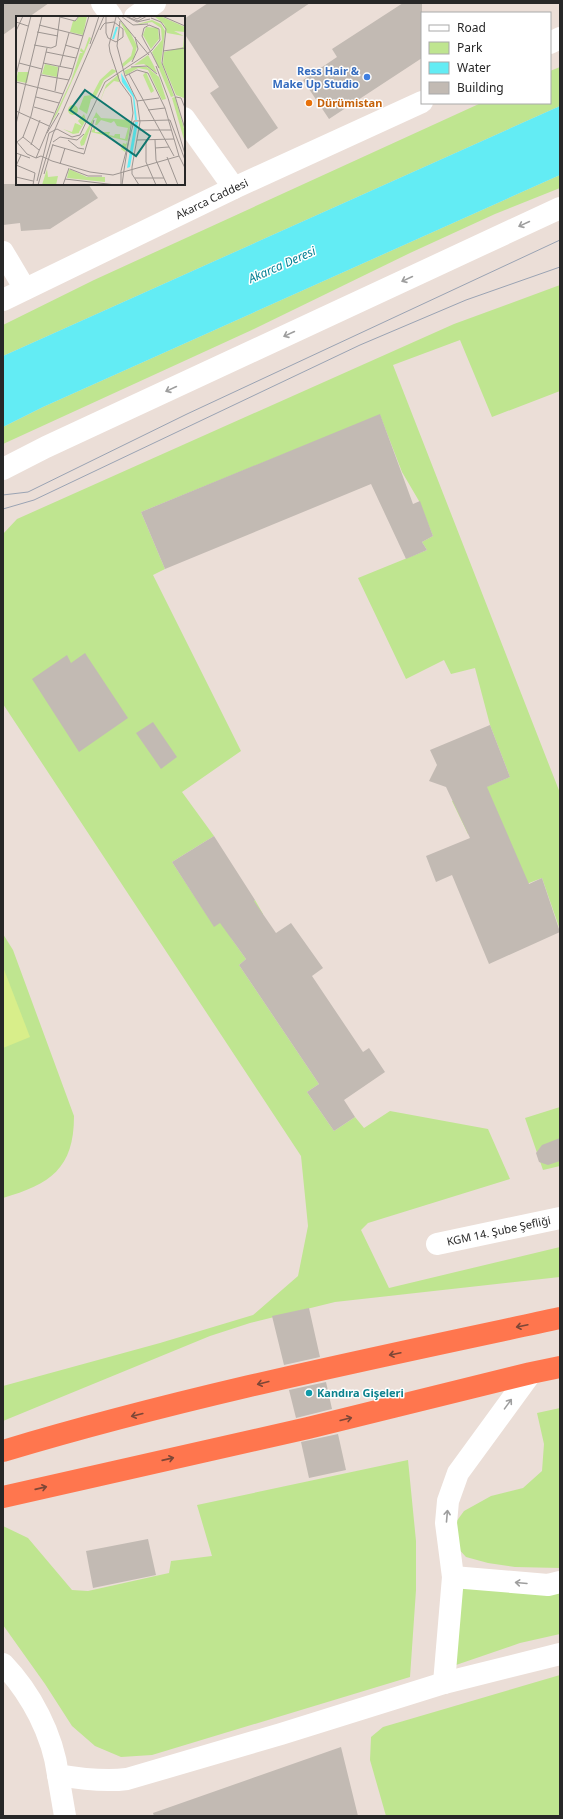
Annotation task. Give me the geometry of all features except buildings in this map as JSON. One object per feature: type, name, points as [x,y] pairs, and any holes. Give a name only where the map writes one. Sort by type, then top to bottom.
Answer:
[{"type":"highway","points":[[3,1451],[57,1434],[301,1374],[560,1318]]},
{"type":"highway","points":[[3,1497],[308,1428],[560,1367]]},
{"type":"street","points":[[102,3],[111,16]]},
{"type":"street","points":[[136,16],[155,3]]},
{"type":"street","points":[[551,42],[560,38]]},
{"type":"street","name":"Akarca Caddesi","points":[[3,300],[234,188],[421,102]]},
{"type":"street","points":[[185,119],[234,188]]},
{"type":"street","points":[[3,469],[46,447],[560,208]]},
{"type":"street","points":[[3,252],[25,289]]},
{"type":"street","name":"KGM 14. Şube Şefliği","points":[[437,1244],[560,1218]]},
{"type":"street","points":[[444,1683],[453,1577],[446,1523],[448,1501],[458,1473],[531,1373]]},
{"type":"street","points":[[453,1577],[548,1585],[560,1582]]},
{"type":"street","points":[[58,1775],[96,1780],[128,1778],[273,1736],[444,1683],[560,1654]]},
{"type":"street","points":[[3,1664],[41,1718],[52,1745],[65,1816]]},
{"type":"green space","points":[[560,67],[560,106],[3,356],[3,325],[94,280],[479,104],[551,104],[551,71]]},
{"type":"green space","points":[[560,175],[560,188],[495,214],[410,253],[254,329],[3,444],[3,427],[43,407]]},
{"type":"green space","points":[[560,285],[560,391],[492,417],[460,340],[393,365],[560,793],[560,930],[542,878],[493,897],[501,820],[468,834],[452,801],[510,777],[490,725],[475,668],[451,674],[444,660],[406,679],[358,578],[427,550],[422,542],[433,536],[419,501],[402,472],[380,415],[141,512],[165,569],[153,575],[241,751],[182,792],[214,836],[172,862],[214,926],[255,900],[263,914],[231,938],[246,959],[239,965],[319,1084],[307,1092],[334,1131],[355,1117],[364,1128],[390,1111],[488,1129],[510,1179],[368,1223],[361,1230],[389,1288],[560,1247],[560,1277],[335,1302],[250,1323],[210,1336],[3,1421],[3,1386],[160,1343],[253,1315],[298,1276],[308,1226],[301,1156],[3,704],[3,534],[17,519],[454,324]]},
{"type":"green space","points":[[3,934],[13,950],[74,1116],[70,1149],[64,1162],[56,1172],[34,1187],[3,1198]]},
{"type":"green space","points":[[3,967],[30,1037],[3,1048]]},
{"type":"green space","points":[[560,1107],[560,1166],[543,1170],[525,1118]]},
{"type":"green space","points":[[560,1408],[560,1568],[515,1567],[488,1563],[466,1557],[456,1546],[456,1522],[464,1511],[491,1496],[523,1488],[542,1471],[544,1444],[537,1413]]},
{"type":"green space","points":[[408,1460],[416,1541],[416,1590],[410,1677],[152,1755],[121,1757],[95,1746],[72,1726],[45,1684],[3,1625],[3,1526],[28,1538],[72,1590],[88,1591],[169,1573],[171,1561],[212,1556],[197,1505]]},
{"type":"green space","points":[[458,1585],[560,1589],[560,1634],[520,1643],[456,1665]]},
{"type":"green space","points":[[560,1675],[560,1816],[386,1816],[370,1760],[371,1737],[383,1727]]},
{"type":"water","name":"Akarca Deresi","points":[[560,106],[560,175],[43,407],[3,427],[3,356]]},
{"type":"tram line","points":[[3,495],[28,492],[187,414],[560,240]]},
{"type":"tram line","points":[[3,509],[34,500],[360,345],[466,300],[560,267]]},
{"type":"place","name":"Ress Hair & Make Up Studio","points":[[367,77]]},
{"type":"place","name":"Dürümistan","points":[[309,103]]},
{"type":"place","name":"Kandıra Gişeleri","points":[[309,1393]]}]
